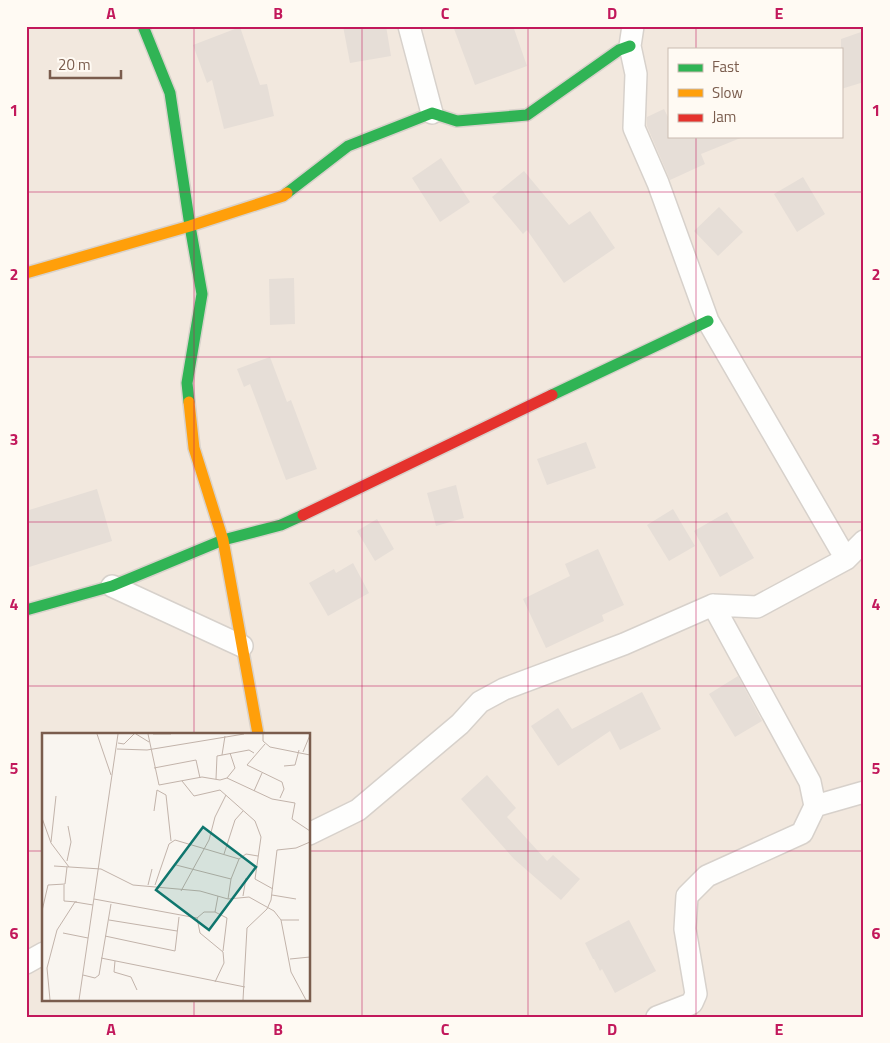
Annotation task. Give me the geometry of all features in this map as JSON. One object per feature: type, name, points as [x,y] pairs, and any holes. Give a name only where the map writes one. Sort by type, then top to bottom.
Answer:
[{"type":"street","points":[[143,26],[170,92],[202,294],[187,383],[194,448],[222,540],[258,733]]},
{"type":"street","points":[[409,26],[432,113]]},
{"type":"street","points":[[26,273],[190,226],[283,196],[348,146],[432,113],[457,121],[528,115],[619,50],[632,36]]},
{"type":"street","points":[[632,36],[636,74],[634,128],[658,183],[708,321],[846,559]]},
{"type":"street","points":[[26,610],[112,586],[222,540],[281,525],[708,321]]},
{"type":"street","points":[[310,834],[358,810],[460,724],[480,702],[504,689],[624,644],[713,605],[757,607],[846,559],[864,541]]},
{"type":"street","points":[[112,586],[242,646]]},
{"type":"street","points":[[665,1016],[692,1003],[696,994],[685,930],[686,896],[707,876],[802,833],[816,806],[810,782],[713,605]]},
{"type":"street","points":[[816,806],[864,792]]},
{"type":"street","points":[[26,963],[42,954]]},
{"type":"shaded area","points":[[26,26],[864,26],[864,1017],[26,1017]]},
{"type":"building","points":[[343,26],[386,26],[391,56],[350,63]]},
{"type":"building","points":[[453,26],[513,26],[527,66],[475,85]]},
{"type":"building","points":[[240,27],[260,85],[267,84],[274,116],[224,129],[212,80],[207,83],[193,45]]},
{"type":"building","points":[[864,31],[864,82],[842,89],[842,48],[841,39]]},
{"type":"building","points":[[664,109],[668,117],[668,138],[741,138],[701,154],[705,164],[670,180],[647,126],[647,117]]},
{"type":"building","points":[[441,158],[470,202],[440,222],[412,178]]},
{"type":"building","points":[[524,171],[569,225],[590,211],[615,248],[564,283],[527,230],[523,234],[492,197]]},
{"type":"building","points":[[803,177],[825,214],[797,232],[774,194]]},
{"type":"building","points":[[719,207],[743,232],[718,256],[694,231]]},
{"type":"building","points":[[294,278],[295,324],[270,325],[269,279]]},
{"type":"building","points":[[270,357],[287,402],[291,400],[317,469],[286,480],[250,384],[244,387],[237,369]]},
{"type":"building","points":[[586,442],[596,468],[547,485],[537,459]]},
{"type":"building","points":[[456,485],[464,518],[436,526],[427,493]]},
{"type":"building","points":[[97,489],[112,541],[26,568],[26,511]]},
{"type":"building","points":[[673,509],[695,546],[669,561],[647,525]]},
{"type":"building","points":[[727,512],[754,558],[720,577],[694,531]]},
{"type":"building","points":[[377,519],[394,549],[375,561],[357,531]]},
{"type":"building","points":[[598,549],[624,605],[602,615],[604,621],[546,648],[523,599],[570,576],[565,564]]},
{"type":"building","points":[[353,563],[369,593],[328,616],[309,583],[334,569],[336,573]]},
{"type":"building","points":[[738,676],[762,721],[735,737],[709,694]]},
{"type":"building","points":[[642,692],[661,729],[620,750],[610,731],[558,766],[531,726],[558,708],[572,729]]},
{"type":"building","points":[[487,775],[516,808],[507,817],[547,861],[553,855],[580,879],[561,900],[514,859],[461,799]]},
{"type":"building","points":[[629,920],[656,971],[615,993],[602,969],[600,971],[585,943]]},
{"type":"traffic: fast","points":[[143,26],[170,93],[202,294],[187,383],[189,402]]},
{"type":"traffic: fast","points":[[287,193],[348,146],[432,113],[457,121],[527,115],[619,50],[630,46]]},
{"type":"traffic: fast","points":[[552,395],[708,321]]},
{"type":"traffic: fast","points":[[26,610],[112,586],[223,540],[281,525],[303,515]]},
{"type":"traffic: slow","points":[[26,273],[190,226],[283,196],[287,193]]},
{"type":"traffic: slow","points":[[189,402],[194,448],[223,540],[258,733]]},
{"type":"traffic: jam","points":[[303,515],[552,395]]}]
